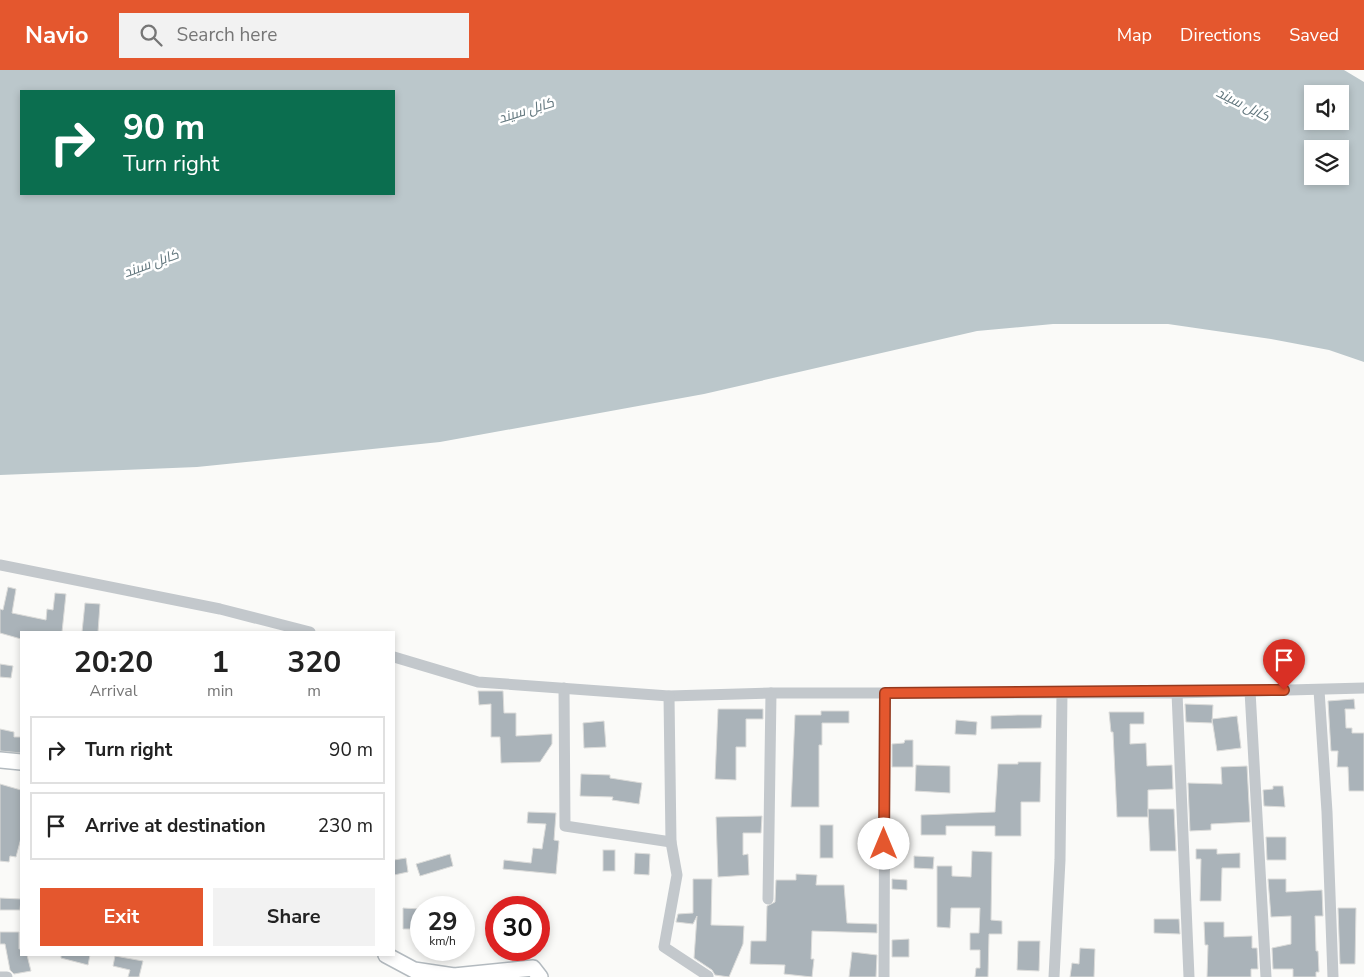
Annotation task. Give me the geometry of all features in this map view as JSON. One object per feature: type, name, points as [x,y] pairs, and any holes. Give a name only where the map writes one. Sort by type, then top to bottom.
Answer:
[{"type":"street","points":[[0,566],[220,609],[297,631]]},
{"type":"street","points":[[395,657],[478,682],[670,696],[771,693],[1177,692],[1364,688]]},
{"type":"street","points":[[564,688],[564,826],[671,842]]},
{"type":"street","points":[[1319,690],[1327,812],[1333,977]]},
{"type":"street","points":[[1250,691],[1266,977]]},
{"type":"street","points":[[1177,692],[1189,977]]},
{"type":"street","points":[[768,899],[771,693]]},
{"type":"street","points":[[884,977],[885,693]]},
{"type":"street","points":[[1054,977],[1060,860],[1062,693]]},
{"type":"street","points":[[670,696],[671,842],[677,875],[664,947],[708,976]]},
{"type":"street","points":[[0,760],[20,762]]},
{"type":"street","points":[[388,956],[414,970],[444,975],[454,976],[533,968],[540,977]]},
{"type":"street","points":[[0,977],[7,977]]},
{"type":"water","name":"کابل سيند","points":[[0,70],[1344,70],[1364,82],[1364,362],[1329,350],[1271,339],[1168,324],[1053,324],[977,331],[704,394],[440,442],[197,467],[0,475]]},
{"type":"building","points":[[8,587],[16,589],[12,613],[46,620],[47,609],[53,610],[55,593],[66,594],[62,631],[20,631],[20,639],[0,633],[0,609],[3,610]]},
{"type":"building","points":[[85,603],[100,604],[98,631],[82,631]]},
{"type":"building","points":[[0,664],[13,666],[11,678],[0,677]]},
{"type":"building","points":[[478,691],[503,691],[504,713],[516,713],[516,736],[552,734],[552,744],[540,762],[501,763],[500,737],[491,737],[491,704],[479,705]]},
{"type":"building","points":[[1354,699],[1355,709],[1345,709],[1346,728],[1352,728],[1352,733],[1364,733],[1364,791],[1349,791],[1348,767],[1337,767],[1338,751],[1331,751],[1328,701]]},
{"type":"building","points":[[1185,704],[1213,705],[1212,723],[1186,722]]},
{"type":"building","points":[[718,709],[763,709],[763,719],[746,719],[746,747],[736,747],[736,780],[715,779]]},
{"type":"building","points":[[821,711],[849,711],[849,723],[822,723],[822,745],[819,745],[819,807],[791,807],[795,715],[821,715]]},
{"type":"building","points":[[1109,712],[1144,712],[1144,724],[1130,724],[1130,744],[1146,743],[1147,766],[1172,765],[1173,789],[1148,790],[1148,817],[1117,817],[1113,732],[1111,732]]},
{"type":"building","points":[[1042,715],[1041,728],[991,729],[991,716]]},
{"type":"building","points":[[1237,716],[1241,748],[1217,751],[1212,719]]},
{"type":"building","points":[[956,720],[977,722],[976,735],[955,734]]},
{"type":"building","points":[[604,721],[606,747],[584,748],[583,723]]},
{"type":"building","points":[[0,729],[14,732],[14,737],[20,737],[20,753],[0,751]]},
{"type":"building","points":[[905,740],[913,740],[913,767],[892,767],[892,744],[904,743]]},
{"type":"building","points":[[1018,762],[1041,762],[1040,802],[1021,802],[1021,836],[995,836],[995,826],[946,826],[946,835],[921,835],[921,815],[995,812],[998,764],[1018,764]]},
{"type":"building","points":[[916,765],[950,766],[950,793],[915,791]]},
{"type":"building","points":[[1247,766],[1250,822],[1211,824],[1211,830],[1190,831],[1188,783],[1222,784],[1221,767]]},
{"type":"building","points":[[581,774],[610,775],[610,778],[642,783],[639,804],[612,800],[613,797],[580,796]]},
{"type":"building","points":[[0,784],[20,790],[20,842],[16,857],[10,856],[9,862],[0,861]]},
{"type":"building","points":[[1273,786],[1283,786],[1285,807],[1264,806],[1263,790],[1273,789]]},
{"type":"building","points":[[1148,809],[1174,809],[1176,851],[1150,851]]},
{"type":"building","points":[[528,812],[556,813],[554,840],[559,841],[556,874],[503,869],[504,860],[531,863],[533,848],[542,849],[546,824],[527,823]]},
{"type":"building","points":[[762,816],[761,833],[743,833],[743,855],[748,854],[749,875],[718,877],[716,817]]},
{"type":"building","points":[[820,825],[833,825],[833,858],[820,858]]},
{"type":"building","points":[[1266,837],[1286,837],[1286,860],[1267,860]]},
{"type":"building","points":[[1196,849],[1217,849],[1217,854],[1240,853],[1240,868],[1222,868],[1221,901],[1200,901],[1201,859],[1196,859]]},
{"type":"building","points":[[603,850],[615,850],[615,871],[603,871]]},
{"type":"building","points":[[972,851],[992,852],[991,920],[1002,921],[1002,934],[989,934],[988,977],[975,977],[976,968],[980,968],[980,950],[970,950],[970,933],[979,933],[980,908],[951,908],[950,928],[937,927],[937,866],[952,866],[952,876],[971,877]]},
{"type":"building","points":[[635,853],[650,854],[649,875],[634,874]]},
{"type":"building","points":[[450,854],[453,866],[420,876],[416,864]]},
{"type":"building","points":[[914,856],[934,857],[933,869],[914,868]]},
{"type":"building","points":[[406,858],[408,872],[395,875],[395,860]]},
{"type":"building","points":[[796,874],[817,875],[816,885],[844,885],[847,923],[877,924],[877,933],[812,931],[811,959],[814,959],[812,977],[784,974],[785,965],[750,964],[751,941],[766,941],[767,906],[775,902],[776,880],[796,880]]},
{"type":"building","points":[[693,879],[712,879],[711,925],[744,926],[743,944],[729,977],[715,975],[712,970],[694,958],[697,916],[693,924],[676,922],[678,914],[693,913]]},
{"type":"building","points":[[892,879],[907,880],[907,890],[892,889]]},
{"type":"building","points":[[1268,879],[1286,879],[1286,892],[1322,890],[1323,916],[1315,916],[1319,972],[1316,972],[1316,977],[1293,977],[1293,969],[1273,969],[1272,948],[1291,944],[1291,916],[1271,917]]},
{"type":"building","points":[[0,898],[20,899],[20,910],[0,910]]},
{"type":"building","points":[[403,908],[410,908],[410,929],[403,929]]},
{"type":"building","points":[[1338,908],[1356,908],[1355,964],[1340,964]]},
{"type":"building","points":[[1154,919],[1179,919],[1180,934],[1154,933]]},
{"type":"building","points":[[1204,922],[1224,922],[1224,937],[1252,936],[1252,948],[1257,948],[1258,969],[1251,969],[1251,977],[1207,977],[1208,945],[1205,945]]},
{"type":"building","points":[[0,932],[19,932],[20,956],[27,956],[31,971],[14,974],[10,970],[5,944],[0,944]]},
{"type":"building","points":[[909,939],[909,957],[892,957],[892,940]]},
{"type":"building","points":[[1018,941],[1040,941],[1039,971],[1017,970]]},
{"type":"building","points":[[1080,948],[1095,949],[1094,977],[1070,977],[1072,963],[1079,964]]},
{"type":"building","points":[[852,952],[877,955],[876,977],[849,977]]},
{"type":"building","points":[[61,956],[90,956],[88,965],[61,958]]},
{"type":"building","points":[[115,956],[143,961],[139,977],[128,977],[130,970],[113,966]]},
{"type":"route","points":[[884,844],[885,693],[1284,690]]}]
